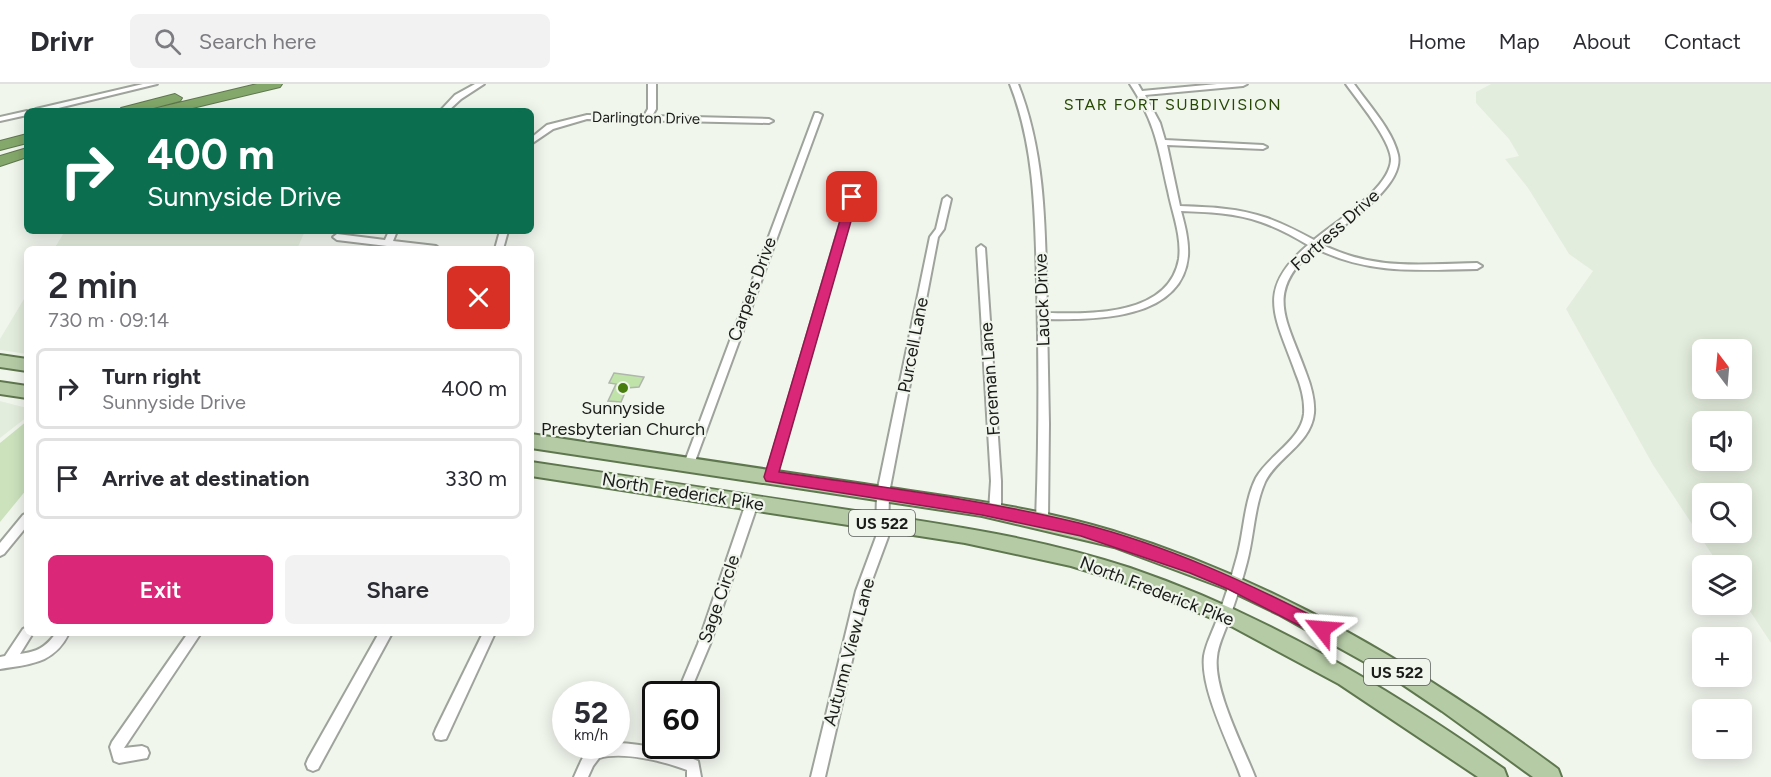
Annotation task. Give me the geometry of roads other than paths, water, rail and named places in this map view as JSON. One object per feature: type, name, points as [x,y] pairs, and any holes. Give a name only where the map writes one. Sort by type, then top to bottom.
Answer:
[{"type":"highway","points":[[141,108],[229,90],[274,84]]},
{"type":"highway","points":[[172,108],[229,90]]},
{"type":"highway","points":[[176,108],[229,90]]},
{"type":"highway","points":[[0,145],[24,139]]},
{"type":"highway","points":[[0,156],[24,151]]},
{"type":"highway","points":[[0,161],[24,151]]},
{"type":"main road","points":[[0,361],[24,365]]},
{"type":"main road","points":[[0,388],[24,392]]},
{"type":"main road","name":"North Frederick Pike","points":[[534,441],[995,511],[1042,520],[1115,539],[1234,584],[1341,639],[1433,693],[1550,777]]},
{"type":"main road","points":[[592,478],[607,452]]},
{"type":"main road","name":"North Frederick Pike","points":[[534,469],[883,523],[1071,558],[1148,583],[1224,615],[1339,674],[1428,730],[1496,777]]},
{"type":"street","points":[[49,108],[153,84]]},
{"type":"street","points":[[447,108],[458,97],[480,84]]},
{"type":"street","points":[[647,117],[652,109],[652,84]]},
{"type":"street","name":"Lauck Drive","points":[[1014,84],[1025,111],[1035,153],[1043,316],[1045,433],[1042,520]]},
{"type":"street","points":[[1043,316],[1083,317],[1117,314],[1146,304],[1166,291],[1177,276],[1183,259],[1164,141],[1154,115],[1134,84]]},
{"type":"street","points":[[1140,93],[1243,84]]},
{"type":"street","name":"Fortress Drive","points":[[1248,777],[1216,689],[1210,660],[1241,568],[1259,483],[1272,464],[1293,444],[1309,415],[1306,390],[1278,300],[1283,278],[1315,243],[1382,188],[1395,168],[1393,151],[1350,84]]},
{"type":"street","points":[[0,119],[24,114]]},
{"type":"street","name":"Carpers Drive","points":[[689,464],[818,115]]},
{"type":"street","name":"Darlington Drive","points":[[534,139],[544,130],[568,120],[595,117],[769,122]]},
{"type":"street","points":[[1164,141],[1263,147]]},
{"type":"street","points":[[771,477],[852,197]]},
{"type":"street","name":"Purcell Lane","points":[[883,493],[934,237],[940,229],[947,199]]},
{"type":"street","points":[[1176,208],[1247,214],[1274,223],[1347,259],[1371,264],[1477,267]]},
{"type":"street","points":[[388,243],[392,234]]},
{"type":"street","points":[[337,237],[412,246]]},
{"type":"street","name":"Foreman Lane","points":[[981,248],[996,482],[995,511]]},
{"type":"street","name":"Autumn View Lane","points":[[818,777],[862,591],[882,537],[883,493]]},
{"type":"street","name":"Sage Circle","points":[[688,681],[704,644],[752,503]]},
{"type":"street","points":[[0,551],[24,522]]},
{"type":"street","points":[[4,662],[25,636]]},
{"type":"street","points":[[4,662],[44,655],[54,649],[61,636]]},
{"type":"street","points":[[142,753],[119,756],[117,747],[193,636]]},
{"type":"street","points":[[313,764],[384,636]]},
{"type":"street","points":[[441,734],[488,636]]},
{"type":"street","points":[[581,777],[587,760],[605,749],[642,750]]},
{"type":"street","points":[[679,759],[693,766],[694,777]]},
{"type":"place","name":"Sunnyside Presbyterian Church","points":[[623,388]]},
{"type":"district","name":"STAR FORT SUBDIVISION","points":[[1173,104]]}]
